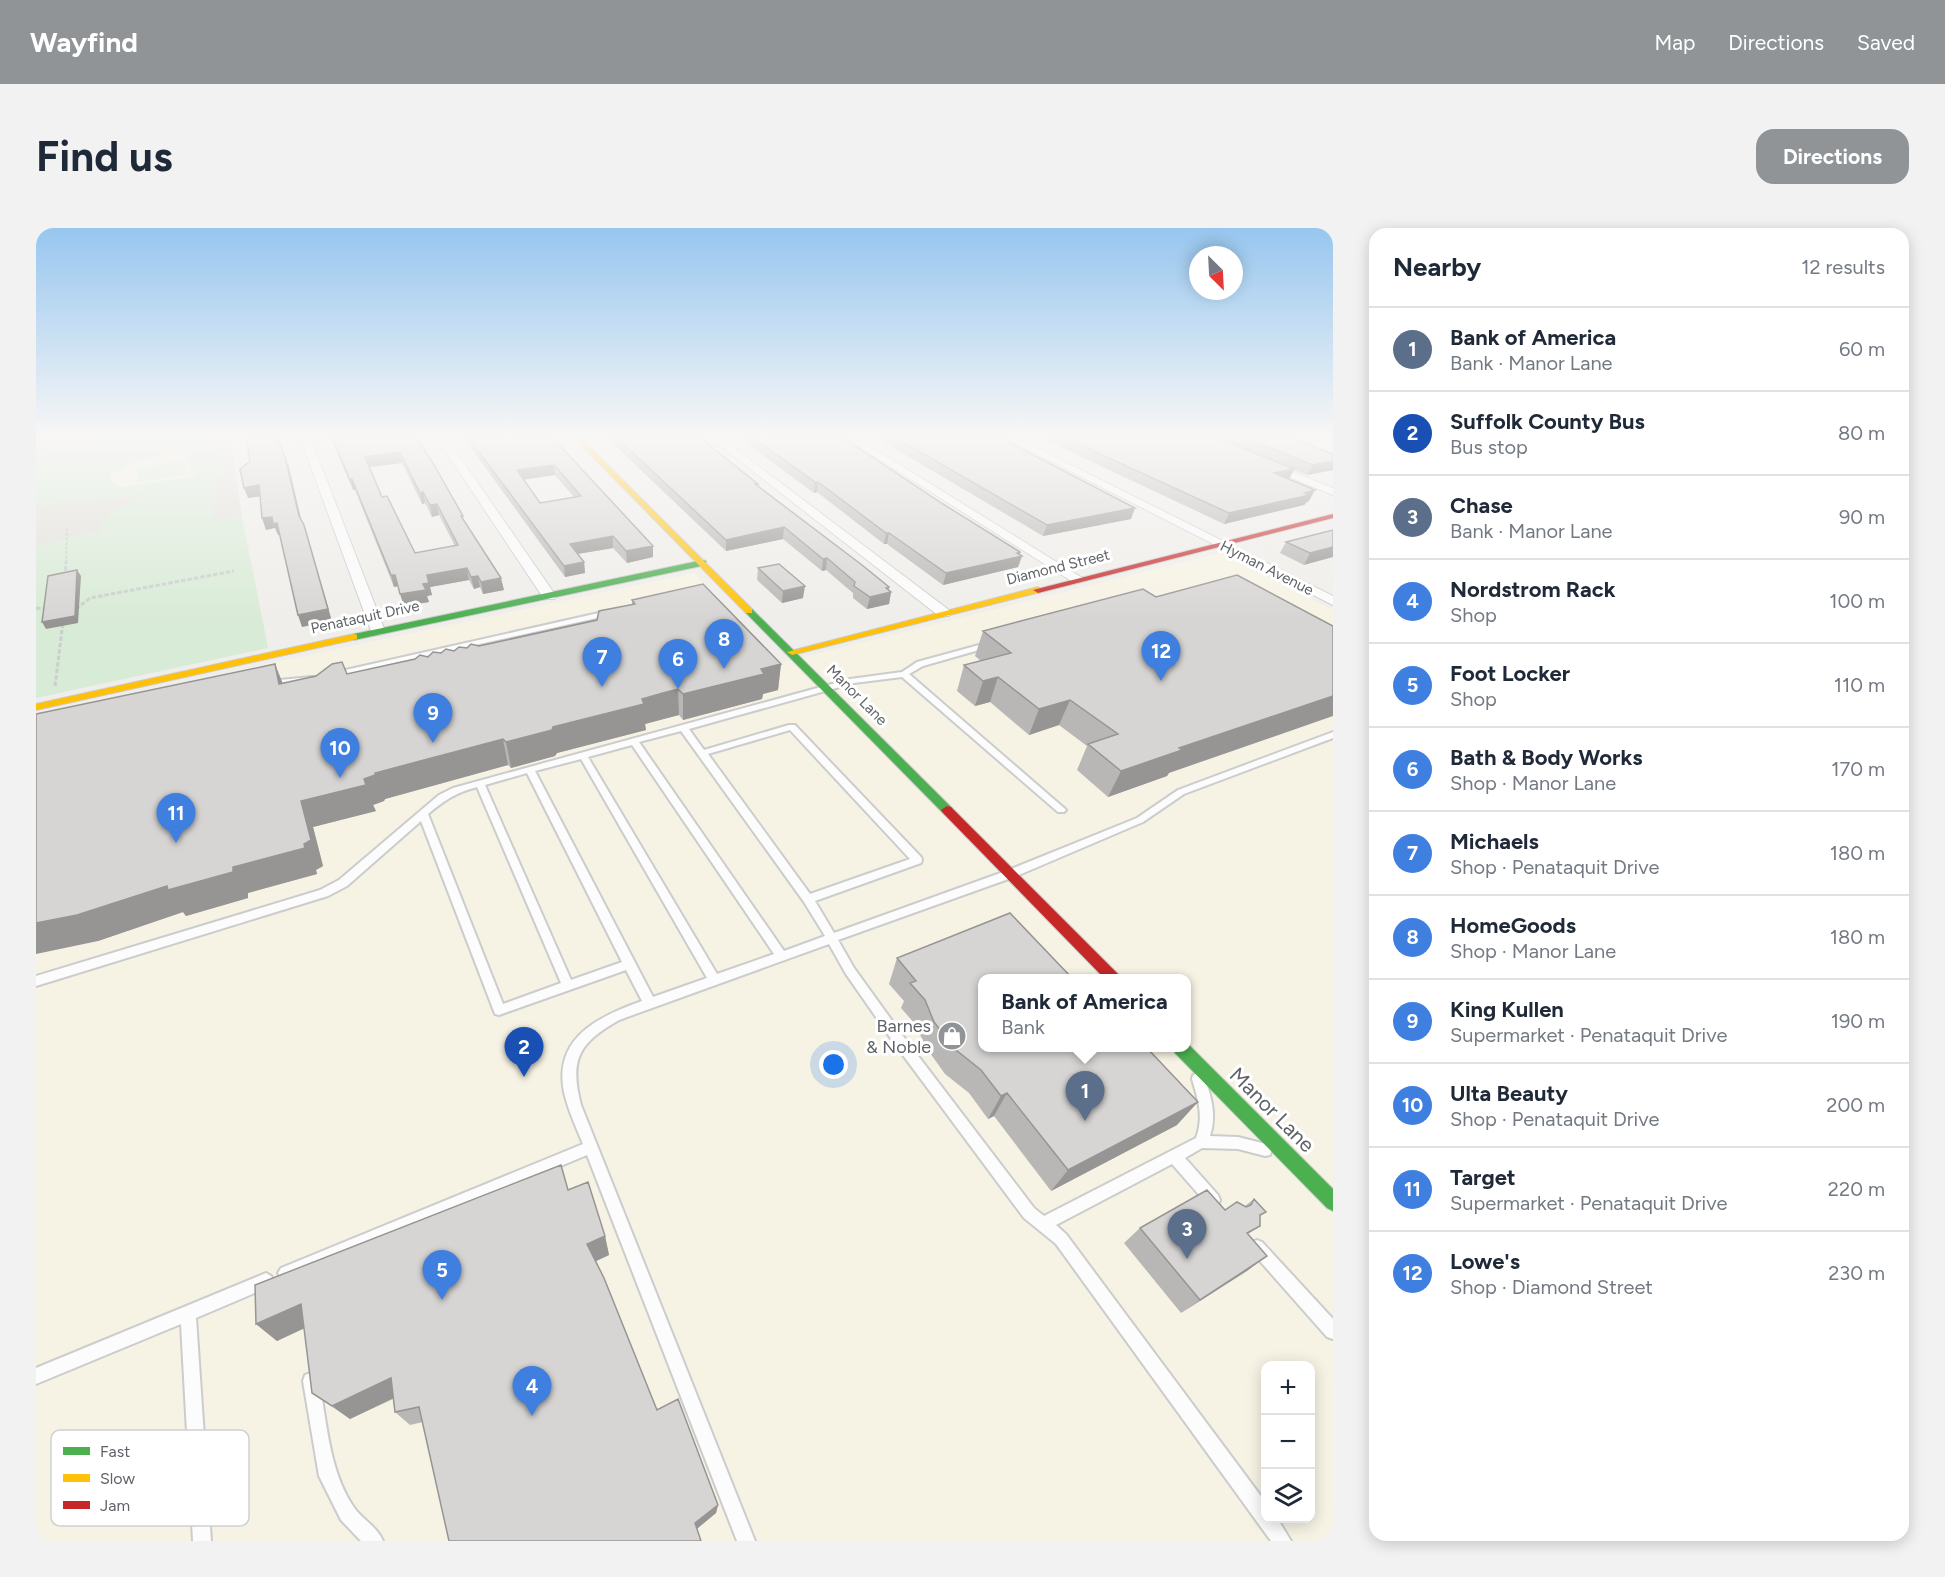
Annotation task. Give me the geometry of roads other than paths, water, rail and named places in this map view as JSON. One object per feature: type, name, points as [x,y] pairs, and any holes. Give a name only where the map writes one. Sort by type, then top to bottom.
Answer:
[{"type":"street","points":[[328,498],[378,631]]},
{"type":"street","points":[[483,498],[549,596]]},
{"type":"street","name":"Manor Lane","points":[[637,498],[702,563],[786,653],[827,687],[1109,974]]},
{"type":"street","points":[[794,498],[944,613]]},
{"type":"street","points":[[948,498],[1078,579]]},
{"type":"street","name":"Hyman Avenue","points":[[1130,498],[1333,601]]},
{"type":"street","name":"Diamond Street","points":[[786,653],[1333,516]]},
{"type":"street","name":"Penataquit Drive","points":[[36,707],[378,631],[702,563]]},
{"type":"street","name":"Manor Lane","points":[[1185,1052],[1333,1202]]},
{"type":"lane","points":[[264,684],[314,679],[625,609]]},
{"type":"lane","points":[[36,981],[324,893],[343,883],[442,797],[456,790],[827,687],[904,674],[921,664],[996,643]]},
{"type":"lane","points":[[904,674],[1061,810]]},
{"type":"lane","points":[[683,727],[824,921],[830,939],[857,981],[1029,1213],[1061,1239],[1281,1541]]},
{"type":"lane","points":[[702,753],[792,727],[917,860],[808,898]]},
{"type":"lane","points":[[746,1541],[589,1148],[568,1088],[567,1074],[573,1052],[598,1025],[650,1004],[1010,874],[1140,820],[1181,792],[1333,735]]},
{"type":"lane","points":[[634,741],[782,957]]},
{"type":"lane","points":[[584,755],[715,981]]},
{"type":"lane","points":[[530,770],[650,1004]]},
{"type":"lane","points":[[480,784],[568,986]]},
{"type":"lane","points":[[423,814],[500,1010],[628,964]]},
{"type":"lane","points":[[1193,1060],[1208,1110],[1208,1128],[1201,1142]]},
{"type":"lane","points":[[1043,1224],[1201,1142],[1238,1143],[1286,1155]]},
{"type":"lane","points":[[36,1376],[589,1148]]},
{"type":"lane","points":[[1174,1156],[1226,1213]]},
{"type":"lane","points":[[1247,1236],[1333,1331]]},
{"type":"lane","points":[[188,1313],[195,1430]]},
{"type":"lane","points":[[310,1378],[328,1476],[347,1514],[374,1541]]},
{"type":"lane","points":[[201,1526],[202,1541]]},
{"type":"place","name":"HomeGoods","points":[[724,669]]},
{"type":"place","name":"Lowe's","points":[[1161,681]]},
{"type":"place","name":"Michaels","points":[[602,687]]},
{"type":"place","name":"Bath & Body Works","points":[[678,689]]},
{"type":"place","name":"King Kullen","points":[[433,743]]},
{"type":"place","name":"Ulta Beauty","points":[[340,778]]},
{"type":"place","name":"Target","points":[[176,843]]},
{"type":"place","name":"Barnes & Noble","points":[[952,1036]]},
{"type":"place","name":"Suffolk County Bus","points":[[524,1077]]},
{"type":"place","name":"Bank of America","points":[[1085,1121]]},
{"type":"place","name":"Chase","points":[[1187,1259]]},
{"type":"place","name":"Foot Locker","points":[[442,1300]]},
{"type":"place","name":"Nordstrom Rack","points":[[532,1416]]}]
